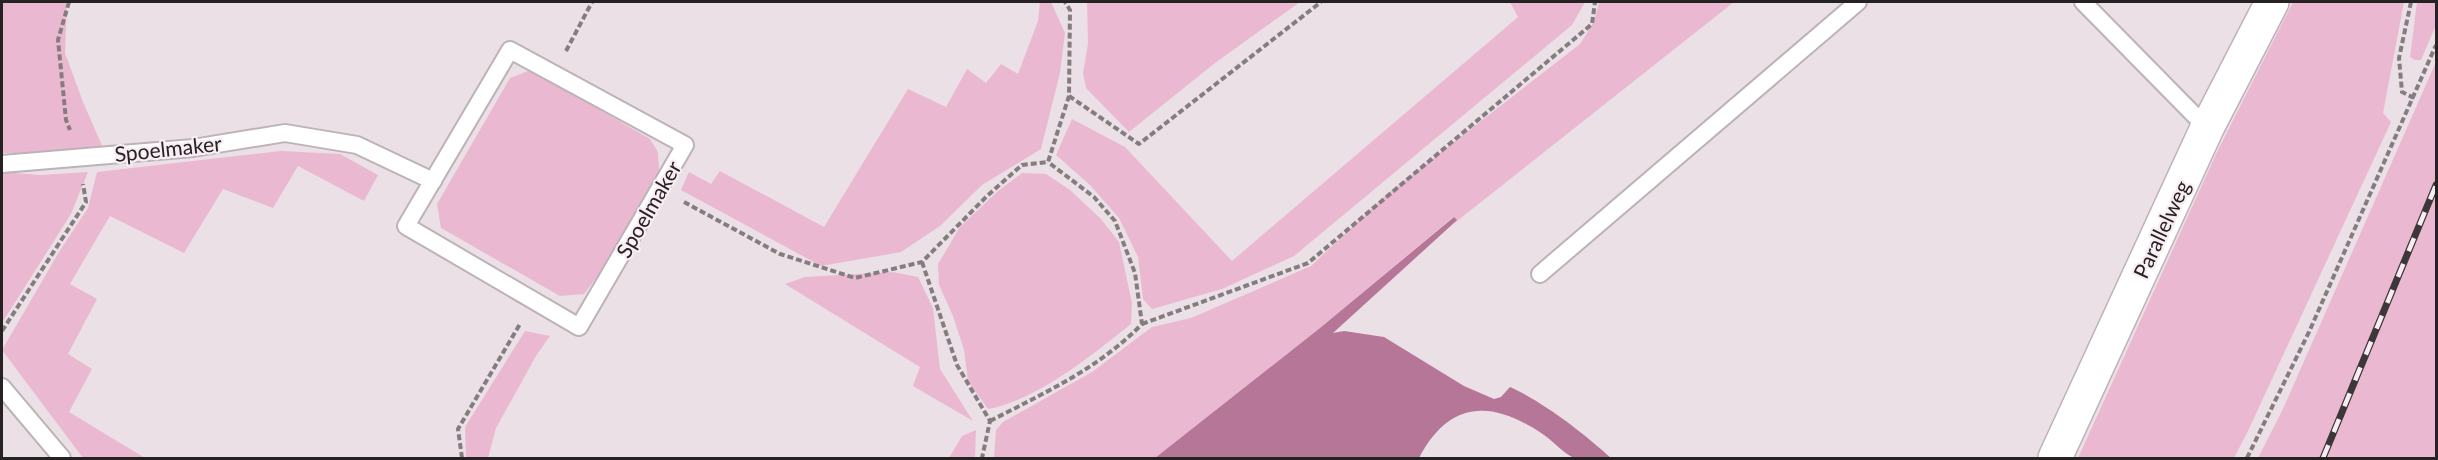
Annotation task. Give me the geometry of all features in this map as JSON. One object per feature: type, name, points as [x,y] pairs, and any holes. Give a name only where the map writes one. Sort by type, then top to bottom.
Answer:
[{"type":"street","name":"Parallelweg","points":[[2055,459],[2207,128],[2272,2]]},
{"type":"lane","points":[[1540,274],[1858,2]]},
{"type":"lane","points":[[2083,2],[2207,128]]},
{"type":"lane","name":"Spoelmaker","points":[[510,50],[685,145],[579,327],[406,226],[433,181],[510,50]]},
{"type":"lane","name":"Spoelmaker","points":[[2,164],[193,148],[285,133],[357,145],[433,181]]},
{"type":"lane","points":[[2,387],[54,456]]},
{"type":"path","points":[[555,73],[592,2]]},
{"type":"path","points":[[1048,162],[1069,96],[1070,10],[1065,2]]},
{"type":"path","points":[[1069,96],[1139,144],[1321,2]]},
{"type":"path","points":[[990,421],[1082,374],[1142,324],[1308,263],[1592,24],[1595,2]]},
{"type":"path","points":[[2411,2],[2399,58],[2402,92],[2414,98]]},
{"type":"path","points":[[2247,459],[2309,332],[2436,45]]},
{"type":"path","points":[[659,188],[780,254],[855,278],[922,262],[987,196],[1022,165],[1048,162],[1094,197],[1115,221],[1135,273],[1142,324]]},
{"type":"path","points":[[922,262],[957,364],[990,421],[982,459]]},
{"type":"path","points":[[462,459],[458,429],[534,300]]},
{"type":"shaded area","points":[[2,2],[67,2],[65,53],[103,148],[62,153],[2,153]]},
{"type":"shaded area","points":[[1040,2],[1051,2],[1065,33],[1060,73],[1041,149],[982,185],[940,226],[901,252],[821,266],[681,190],[689,172],[711,184],[720,171],[824,227],[908,89],[946,107],[967,69],[986,83],[1001,64],[1018,74],[1038,21]]},
{"type":"shaded area","points":[[1087,2],[1300,2],[1215,63],[1129,132],[1086,88],[1083,73],[1088,44]]},
{"type":"shaded area","points":[[1510,2],[1585,2],[1572,25],[1294,256],[1222,289],[1152,309],[1143,299],[1138,257],[1119,218],[1090,185],[1056,155],[1072,119],[1125,147],[1232,261],[1518,17]]},
{"type":"shaded area","points":[[1599,2],[1734,2],[1452,225],[1455,222],[1454,217],[1452,218],[1320,328],[1155,458],[994,458],[996,430],[1003,422],[1092,372],[1152,327],[1191,318],[1311,266],[1386,195],[1580,44],[1594,22]]},
{"type":"shaded area","points":[[2293,2],[2404,2],[2383,113],[2391,122],[2248,431],[2234,458],[2078,458],[2217,152]]},
{"type":"shaded area","points":[[2417,2],[2436,2],[2436,25],[2421,60],[2410,57]]},
{"type":"shaded area","points":[[2436,62],[2436,458],[2258,458],[2282,411]]},
{"type":"shaded area","points":[[531,70],[650,139],[658,152],[659,171],[600,273],[584,294],[560,296],[441,228],[437,204],[510,78]]},
{"type":"shaded area","points":[[281,151],[340,154],[378,175],[364,201],[298,166],[273,208],[223,189],[184,253],[110,216],[70,284],[97,299],[68,354],[92,369],[69,412],[145,458],[83,458],[2,350],[59,252],[88,208],[97,172]]},
{"type":"shaded area","points":[[2,172],[40,175],[88,172],[71,214],[2,323]]},
{"type":"shaded area","points":[[1022,173],[1046,174],[1070,190],[1101,219],[1119,242],[1132,303],[1131,324],[1081,363],[1044,387],[1007,404],[988,409],[968,381],[964,350],[953,316],[939,285],[938,264],[960,227],[998,191]]},
{"type":"shaded area","points":[[1454,217],[1457,220],[1455,222],[1333,333],[1344,331],[1384,337],[1464,386],[1494,399],[1501,397],[1510,387],[1563,419],[1611,458],[1574,458],[1525,424],[1490,411],[1474,411],[1459,416],[1444,425],[1431,439],[1419,458],[1155,458],[1320,328]]},
{"type":"shaded area","points":[[893,272],[918,277],[933,308],[940,369],[973,421],[913,386],[920,367],[785,284],[805,277]]},
{"type":"shaded area","points":[[525,331],[550,336],[536,356],[496,428],[488,458],[466,458],[465,427]]},
{"type":"shaded area","points":[[976,430],[975,458],[949,458],[962,436]]},
{"type":"railway","points":[[2323,458],[2436,185]]}]
